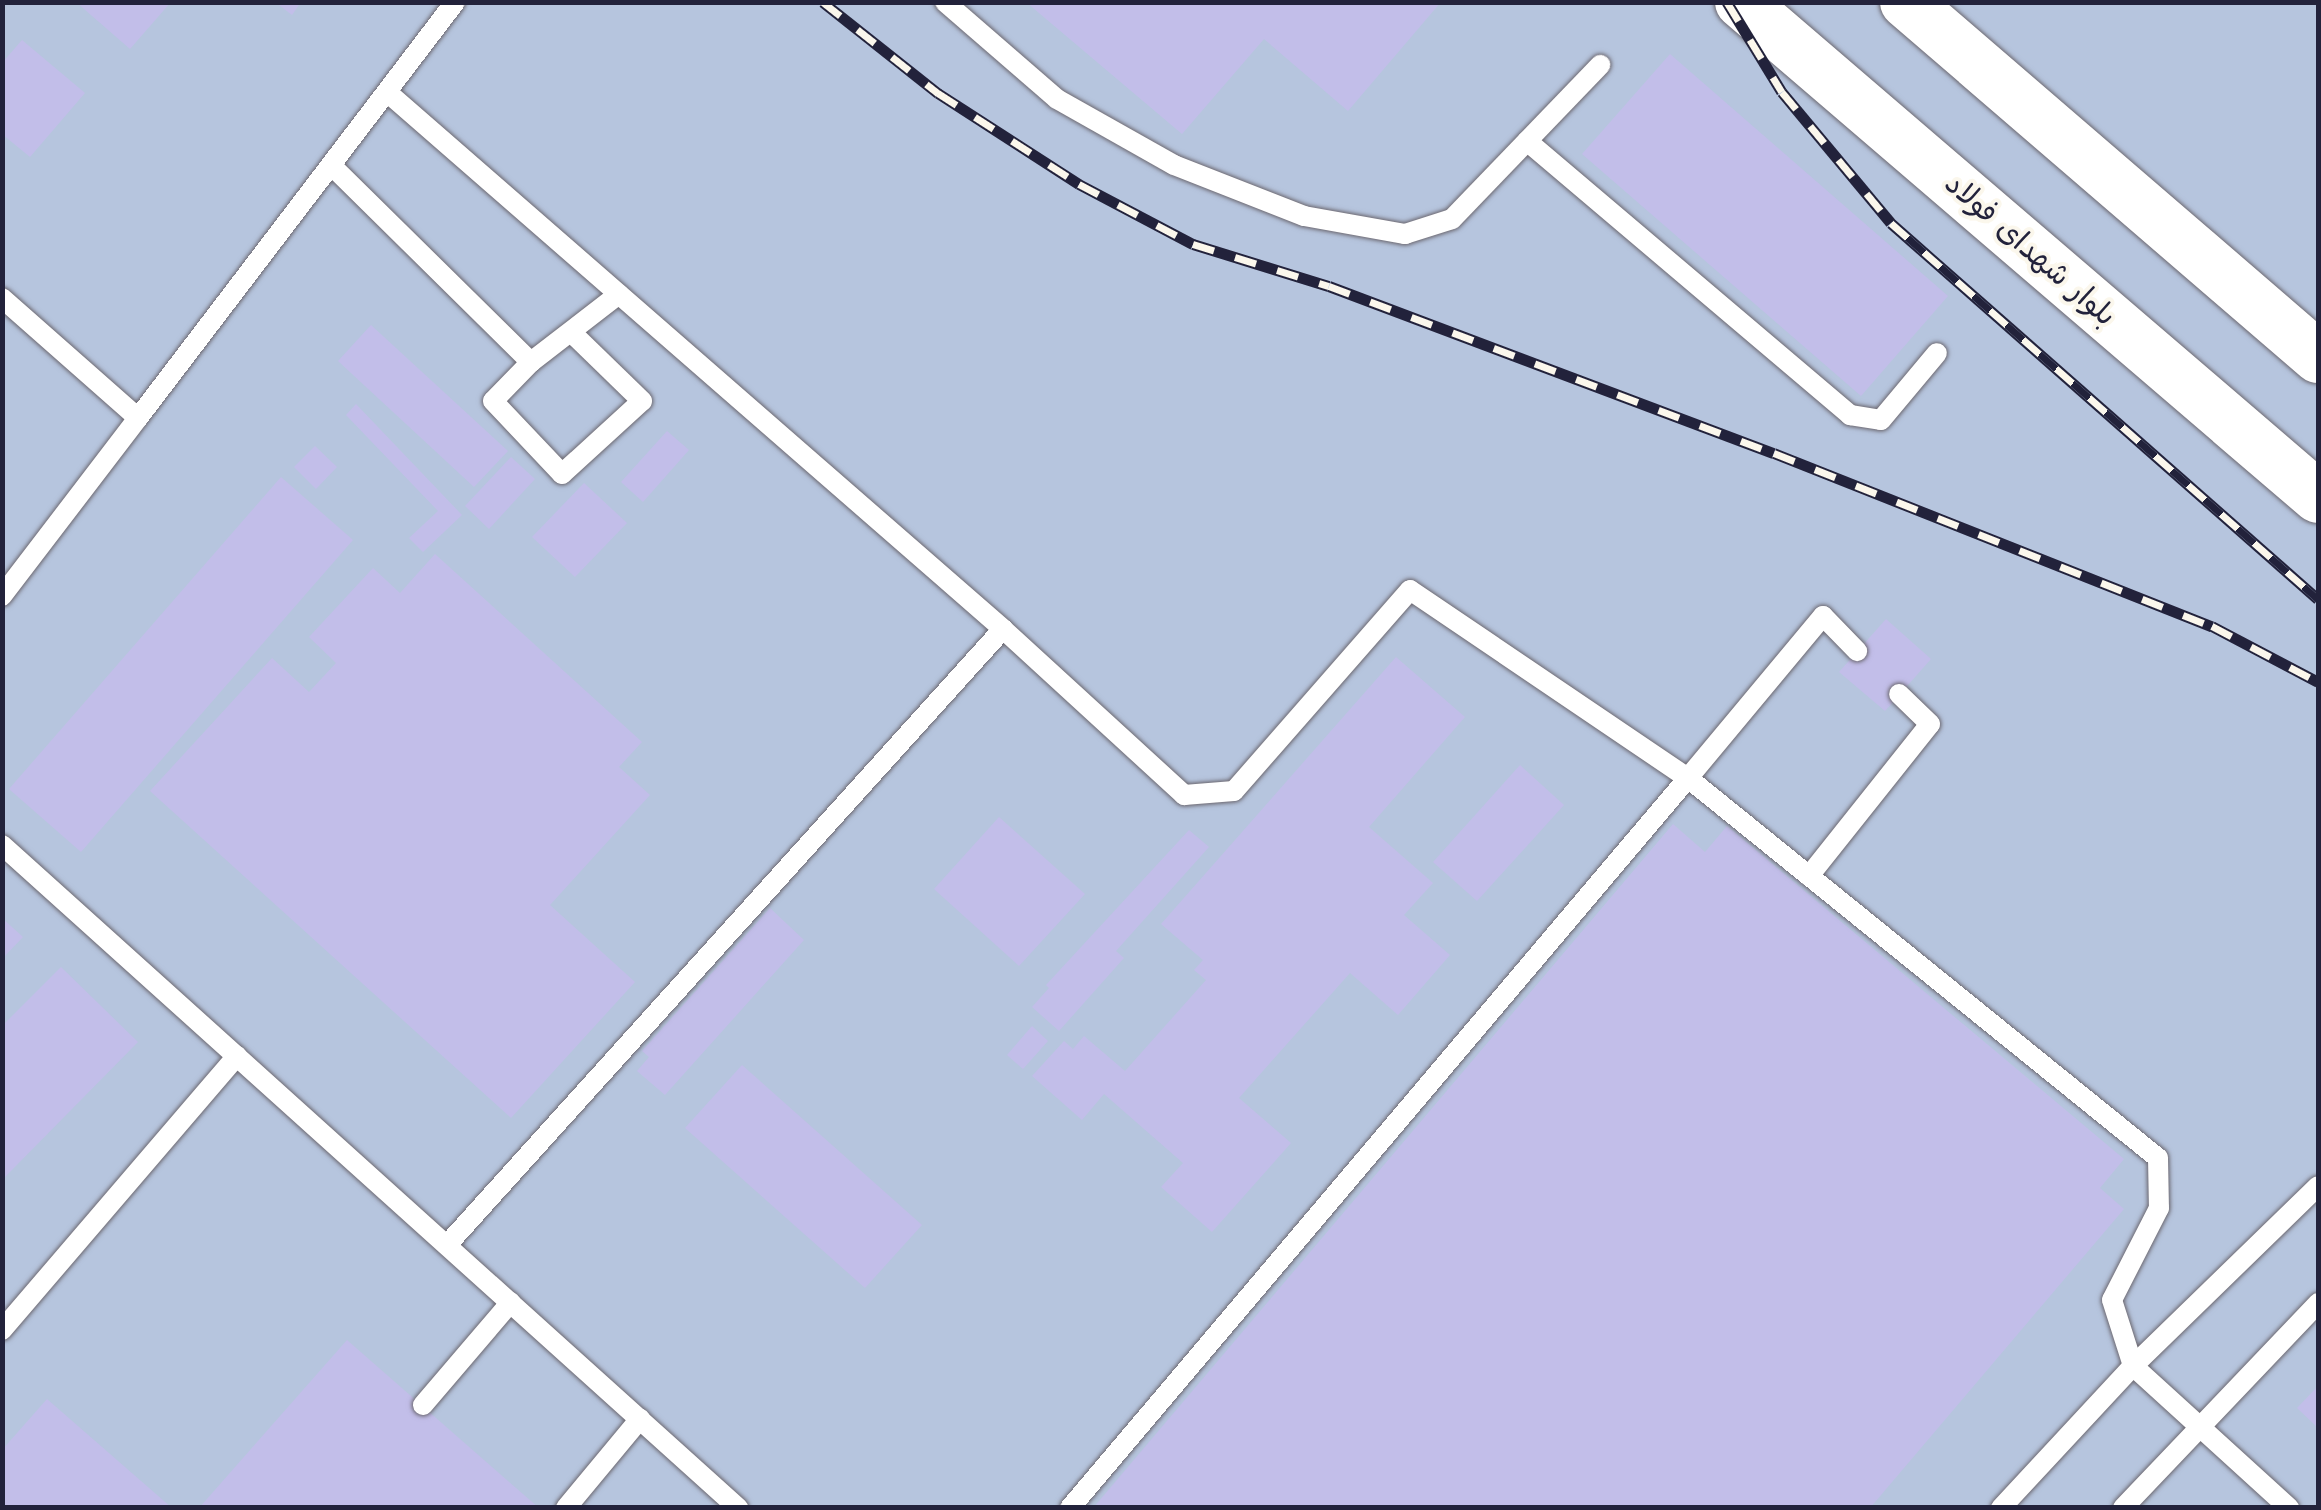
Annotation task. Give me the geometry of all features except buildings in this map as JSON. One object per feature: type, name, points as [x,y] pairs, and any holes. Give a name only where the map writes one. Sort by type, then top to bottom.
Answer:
[{"type":"street","name":"بلوار شهدای فولاد","points":[[1742,2],[2318,497]]},
{"type":"street","points":[[1906,2],[2318,357]]},
{"type":"lane","points":[[2,596],[455,2]]},
{"type":"lane","points":[[945,2],[1057,99],[1174,166],[1304,216],[1405,234],[1452,219],[1600,65]]},
{"type":"lane","points":[[387,92],[1003,629],[1184,795],[1234,791],[1410,590],[1688,778],[2158,1158],[2159,1208],[2112,1300],[2132,1366],[2289,1508]]},
{"type":"lane","points":[[1527,141],[1850,416],[1881,420],[1937,353]]},
{"type":"lane","points":[[331,164],[532,362]]},
{"type":"lane","points":[[571,332],[642,401],[562,474],[493,400],[532,362],[619,294]]},
{"type":"lane","points":[[2,298],[138,418]]},
{"type":"lane","points":[[1070,1508],[1822,616],[1857,651]]},
{"type":"lane","points":[[447,1245],[1003,629]]},
{"type":"lane","points":[[1809,876],[1930,724],[1900,694]]},
{"type":"lane","points":[[2,844],[738,1508]]},
{"type":"lane","points":[[2,1330],[237,1056]]},
{"type":"lane","points":[[2001,1508],[2132,1366],[2318,1186]]},
{"type":"lane","points":[[423,1406],[511,1302]]},
{"type":"lane","points":[[2123,1508],[2318,1303]]},
{"type":"lane","points":[[566,1508],[640,1419]]},
{"type":"shaded area","points":[[3,3],[2318,3],[2318,1507],[3,1508]]},
{"type":"railway","points":[[823,2],[938,93],[1079,184],[1193,244],[1329,286],[1774,453],[2212,626],[2318,682]]},
{"type":"railway","points":[[1727,2],[1782,92],[1891,223],[2318,599]]}]
